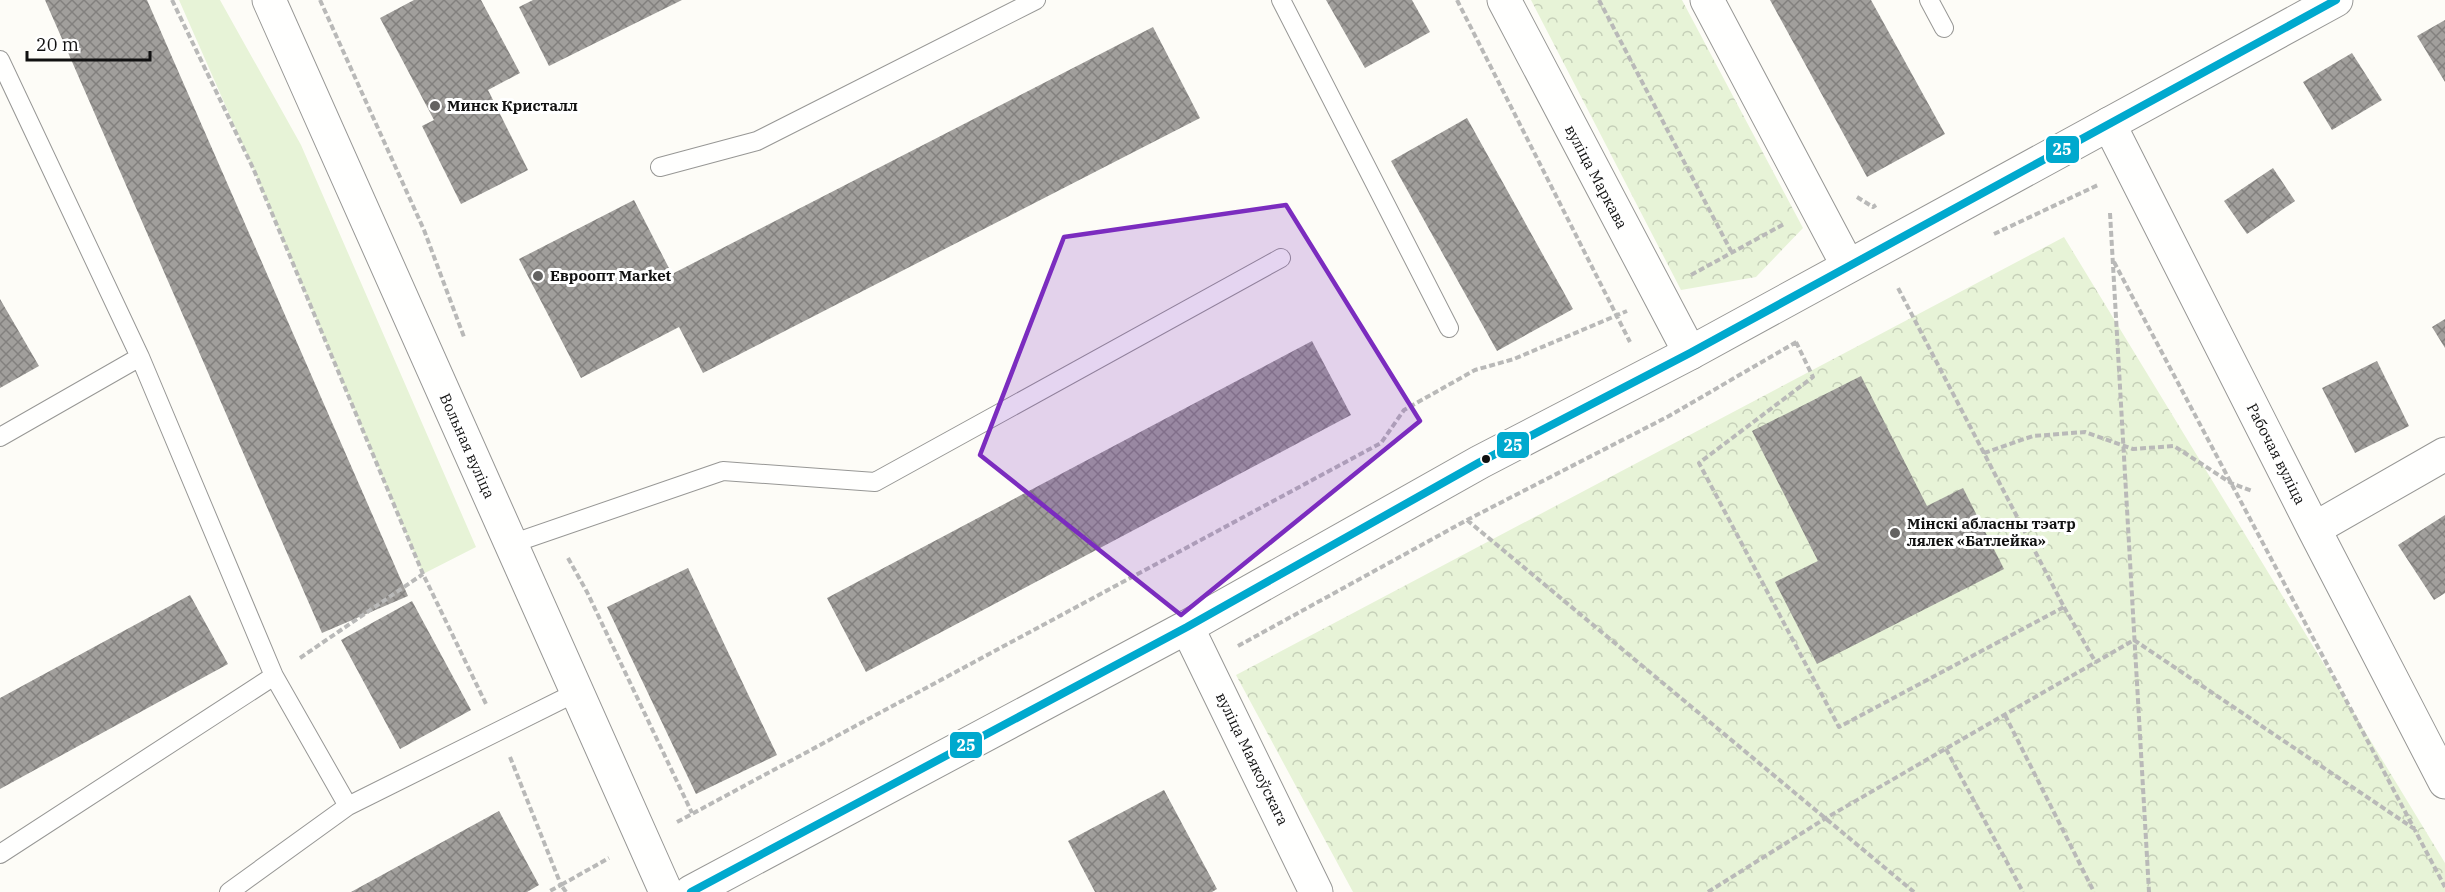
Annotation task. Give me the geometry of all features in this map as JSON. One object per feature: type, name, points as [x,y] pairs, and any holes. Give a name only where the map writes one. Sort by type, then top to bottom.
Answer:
[{"type":"street","name":"Вольная вуліца","points":[[269,0],[666,892]]},
{"type":"street","name":"вуліца Маркава","points":[[1504,0],[1690,353]]},
{"type":"street","points":[[1707,0],[1848,266]]},
{"type":"street","points":[[691,892],[1187,627],[1480,462],[1690,353],[2336,0]]},
{"type":"street","name":"Рабочая вуліца","points":[[2109,124],[2120,175],[2313,529],[2445,782]]},
{"type":"street","points":[[2313,529],[2445,454]]},
{"type":"street","name":"вуліца Маякоўскага","points":[[1187,627],[1316,892]]},
{"type":"lane","points":[[660,167],[756,141],[1036,0]]},
{"type":"lane","points":[[1281,0],[1449,328]]},
{"type":"lane","points":[[1929,0],[1944,28]]},
{"type":"lane","points":[[0,60],[8,101],[140,357],[274,676],[348,806]]},
{"type":"lane","points":[[511,544],[723,471],[875,482],[1281,258]]},
{"type":"lane","points":[[0,437],[140,357]]},
{"type":"lane","points":[[0,854],[274,676]]},
{"type":"lane","points":[[229,892],[348,806],[577,692]]},
{"type":"path","points":[[172,0],[253,168],[423,574],[499,731],[561,885],[548,892]]},
{"type":"path","points":[[320,0],[424,230],[467,346]]},
{"type":"path","points":[[1457,0],[1615,317]]},
{"type":"path","points":[[1599,0],[1731,251]]},
{"type":"path","points":[[1985,238],[2120,175],[2113,259],[2149,892]]},
{"type":"path","points":[[549,531],[574,567],[587,592],[692,813],[1381,443],[1404,410],[1475,370],[1514,359],[1615,317],[1731,251],[1816,207],[1858,199]]},
{"type":"path","points":[[2113,259],[2445,887]]},
{"type":"path","points":[[1887,292],[1906,281]]},
{"type":"path","points":[[1897,286],[2064,607],[2096,663]]},
{"type":"path","points":[[1205,663],[1467,520],[1669,416],[1806,336]]},
{"type":"path","points":[[1796,342],[1813,377],[1699,463],[1839,727],[2064,607]]},
{"type":"path","points":[[1984,453],[2033,436],[2085,432],[2133,449],[2174,446],[2231,483],[2253,492]]},
{"type":"path","points":[[1467,520],[1914,892]]},
{"type":"path","points":[[274,676],[423,574]]},
{"type":"path","points":[[1708,892],[1826,818],[2134,640]]},
{"type":"path","points":[[2134,640],[2416,830]]},
{"type":"path","points":[[2005,715],[2094,892]]},
{"type":"path","points":[[1946,749],[2023,892]]},
{"type":"highlighted area","points":[[1286,205],[1420,421],[1181,615],[980,455],[1064,237]]},
{"type":"green space","points":[[179,0],[220,0],[301,145],[476,547],[423,574],[253,168]]},
{"type":"green space","points":[[1531,0],[1682,0],[1803,228],[1756,277],[1681,290]]},
{"type":"green space","points":[[2064,237],[2445,863],[2445,892],[1353,892],[1236,675]]},
{"type":"building","points":[[45,0],[147,0],[408,596],[322,633]]},
{"type":"building","points":[[414,0],[481,0],[520,73],[488,90],[528,170],[461,204],[422,126],[434,120],[380,18]]},
{"type":"building","points":[[533,0],[682,0],[549,66],[519,7]]},
{"type":"building","points":[[1326,0],[1412,0],[1430,32],[1365,68]]},
{"type":"building","points":[[1770,0],[1871,0],[1945,134],[1867,177]]},
{"type":"building","points":[[2445,20],[2445,82],[2417,36]]},
{"type":"building","points":[[1153,27],[1200,118],[703,373],[679,327],[581,378],[519,259],[634,200],[672,274]]},
{"type":"building","points":[[2352,53],[2382,100],[2332,130],[2303,82]]},
{"type":"building","points":[[1467,118],[1573,309],[1497,351],[1391,161]]},
{"type":"building","points":[[2273,168],[2295,201],[2247,234],[2224,201]]},
{"type":"building","points":[[0,299],[39,366],[0,388]]},
{"type":"building","points":[[2445,319],[2445,348],[2432,327]]},
{"type":"building","points":[[1312,341],[1351,415],[866,672],[827,598]]},
{"type":"building","points":[[2377,361],[2409,426],[2355,453],[2322,388]]},
{"type":"building","name":"Мінскі абласны тэатр лялек «Батлейка»","points":[[1861,376],[1927,506],[1963,488],[2004,569],[1817,664],[1775,582],[1818,561],[1752,431]]},
{"type":"building","points":[[2445,515],[2445,593],[2434,600],[2398,545]]},
{"type":"building","points":[[688,568],[777,755],[696,794],[607,607]]},
{"type":"building","points":[[190,595],[228,664],[0,789],[0,698]]},
{"type":"building","points":[[412,601],[471,710],[400,749],[341,640]]},
{"type":"building","points":[[1164,790],[1217,889],[1212,892],[1095,892],[1068,841]]},
{"type":"building","points":[[499,811],[539,885],[527,892],[351,892]]},
{"type":"transit line","name":"25","points":[[691,892],[1187,627],[1480,462],[1690,353],[2336,0]]},
{"type":"place","name":"Минск Кристалл","points":[[435,106]]},
{"type":"place","name":"Евроопт Market","points":[[538,276]]},
{"type":"place","name":"Мінскі абласны тэатр лялек «Батлейка»","points":[[1895,533]]}]
